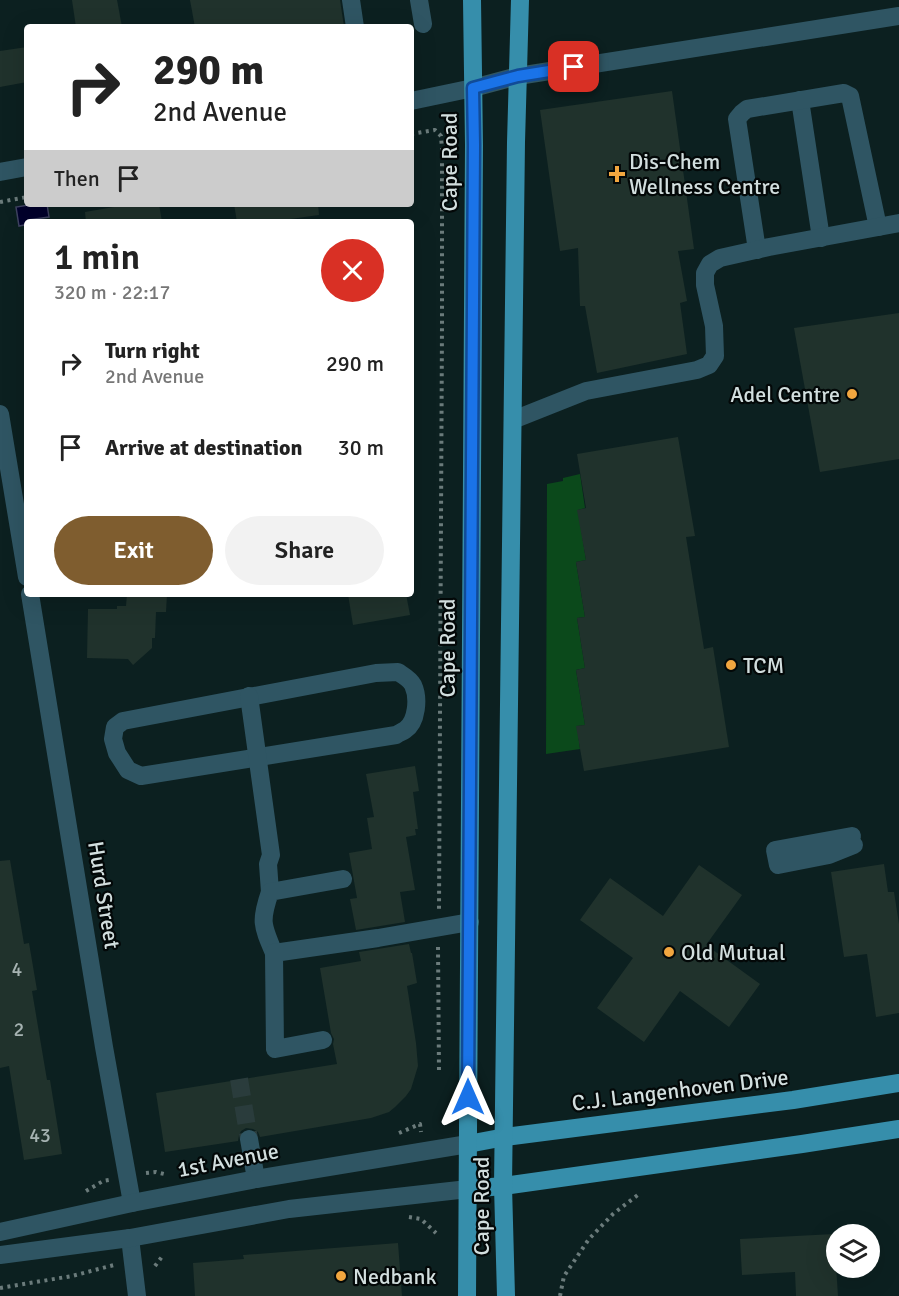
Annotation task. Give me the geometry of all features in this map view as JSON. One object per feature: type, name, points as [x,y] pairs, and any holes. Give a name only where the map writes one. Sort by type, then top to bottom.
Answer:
[{"type":"main road","name":"Cape Road","points":[[467,1296],[474,157],[472,0]]},
{"type":"main road","name":"Cape Road","points":[[506,1296],[503,1186],[519,0]]},
{"type":"main road","name":"C.J. Langenhoven Drive","points":[[468,1144],[899,1083]]},
{"type":"main road","points":[[468,1189],[791,1146],[899,1129]]},
{"type":"street","points":[[351,0],[355,24]]},
{"type":"street","points":[[419,0],[423,24]]},
{"type":"street","points":[[414,99],[473,88],[518,76],[899,16]]},
{"type":"street","points":[[758,250],[737,119],[747,110],[844,93],[850,96],[878,227]]},
{"type":"street","points":[[800,100],[821,238]]},
{"type":"street","points":[[0,172],[24,168]]},
{"type":"street","points":[[513,420],[586,391],[698,370],[709,365],[715,356],[714,326],[705,285],[705,273],[710,264],[720,258],[899,223]]},
{"type":"street","points":[[0,414],[24,560]]},
{"type":"street","name":"Hurd Street","points":[[30,597],[132,1203]]},
{"type":"street","points":[[398,672],[407,677],[413,686],[416,699],[414,716],[406,729],[396,735],[258,757],[141,776],[128,770],[117,753],[113,739],[115,727],[123,721],[376,673],[398,672]]},
{"type":"street","points":[[249,696],[271,855],[268,864],[270,892],[263,912],[264,929],[274,953],[275,1050],[323,1040]]},
{"type":"street","points":[[270,892],[343,879]]},
{"type":"street","points":[[274,953],[470,922]]},
{"type":"street","points":[[249,1139],[256,1179]]},
{"type":"street","name":"1st Avenue","points":[[0,1232],[256,1179],[468,1144]]},
{"type":"street","points":[[0,1255],[130,1238],[289,1209],[468,1189]]},
{"type":"street","points":[[130,1238],[137,1296]]},
{"type":"path","points":[[414,134],[435,130],[441,136],[442,149],[439,1072]]},
{"type":"path","points":[[0,202],[24,198]]},
{"type":"path","points":[[560,1296],[564,1276],[589,1239],[613,1214],[639,1194]]},
{"type":"green space","points":[[580,474],[585,508],[578,510],[586,560],[576,562],[585,617],[577,618],[585,668],[576,670],[585,725],[577,726],[580,749],[546,754],[547,484]]},
{"type":"water","points":[[16,207],[47,207],[49,217],[24,219],[24,225],[19,226]]},
{"type":"building","points":[[72,0],[117,0],[121,24],[76,24]]},
{"type":"building","points":[[190,0],[340,0],[344,24],[194,24]]},
{"type":"building","points":[[24,47],[24,83],[0,87],[0,51]]},
{"type":"building","name":"Dis-Chem Wellness Centre","points":[[672,91],[694,249],[678,251],[687,301],[680,303],[687,354],[597,373],[585,306],[580,306],[578,248],[560,251],[540,110]]},
{"type":"building","points":[[114,207],[160,207],[162,219],[86,219],[85,212]]},
{"type":"building","points":[[234,207],[318,207],[319,215],[290,219],[236,219]]},
{"type":"building","name":"Adel Centre","points":[[899,313],[899,459],[820,472],[794,328]]},
{"type":"building","points":[[678,437],[695,536],[686,537],[704,649],[713,647],[729,747],[584,771],[576,726],[585,725],[576,670],[585,668],[577,618],[585,617],[576,562],[586,560],[577,510],[586,508],[577,454]]},
{"type":"building","points":[[127,597],[167,597],[166,612],[156,612],[155,638],[152,638],[152,648],[133,665],[128,659],[87,658],[88,609],[117,609],[117,606],[126,606]]},
{"type":"building","points":[[348,597],[407,597],[410,615],[353,625]]},
{"type":"building","points":[[415,766],[419,791],[413,792],[418,829],[415,829],[416,835],[406,837],[415,890],[400,892],[405,922],[356,930],[350,899],[357,898],[349,853],[372,849],[367,818],[374,817],[366,774]]},
{"type":"building","points":[[10,860],[24,944],[29,943],[37,990],[32,991],[62,1154],[24,1160],[9,1066],[0,1068],[0,861]]},
{"type":"building","points":[[884,864],[888,892],[894,892],[899,924],[899,1013],[876,1017],[867,954],[844,957],[831,872]]},
{"type":"building","name":"Old Mutual","points":[[699,865],[742,895],[706,945],[760,984],[729,1027],[680,991],[644,1042],[597,1008],[633,958],[580,920],[610,878],[663,916]]},
{"type":"building","points":[[409,944],[417,983],[407,986],[418,1066],[411,1089],[395,1107],[389,1112],[371,1118],[260,1137],[258,1132],[246,1128],[241,1131],[238,1141],[165,1152],[156,1093],[337,1064],[320,968],[361,961],[359,952]]},
{"type":"building","points":[[826,1234],[826,1278],[837,1278],[838,1296],[796,1296],[795,1272],[742,1275],[740,1239]]},
{"type":"building","name":"Nedbank","points":[[398,1243],[402,1296],[195,1296],[193,1263],[244,1259],[243,1255]]},
{"type":"tunnel","points":[[239,1079],[249,1139]]},
{"type":"place","name":"Dis-Chem Wellness Centre","points":[[617,174]]},
{"type":"place","name":"Adel Centre","points":[[852,394]]},
{"type":"place","name":"TCM","points":[[731,665]]},
{"type":"place","name":"Old Mutual","points":[[669,952]]},
{"type":"place","name":"Nedbank","points":[[341,1276]]},
{"type":"route","points":[[468,1097],[473,88],[518,76],[574,67]]}]
